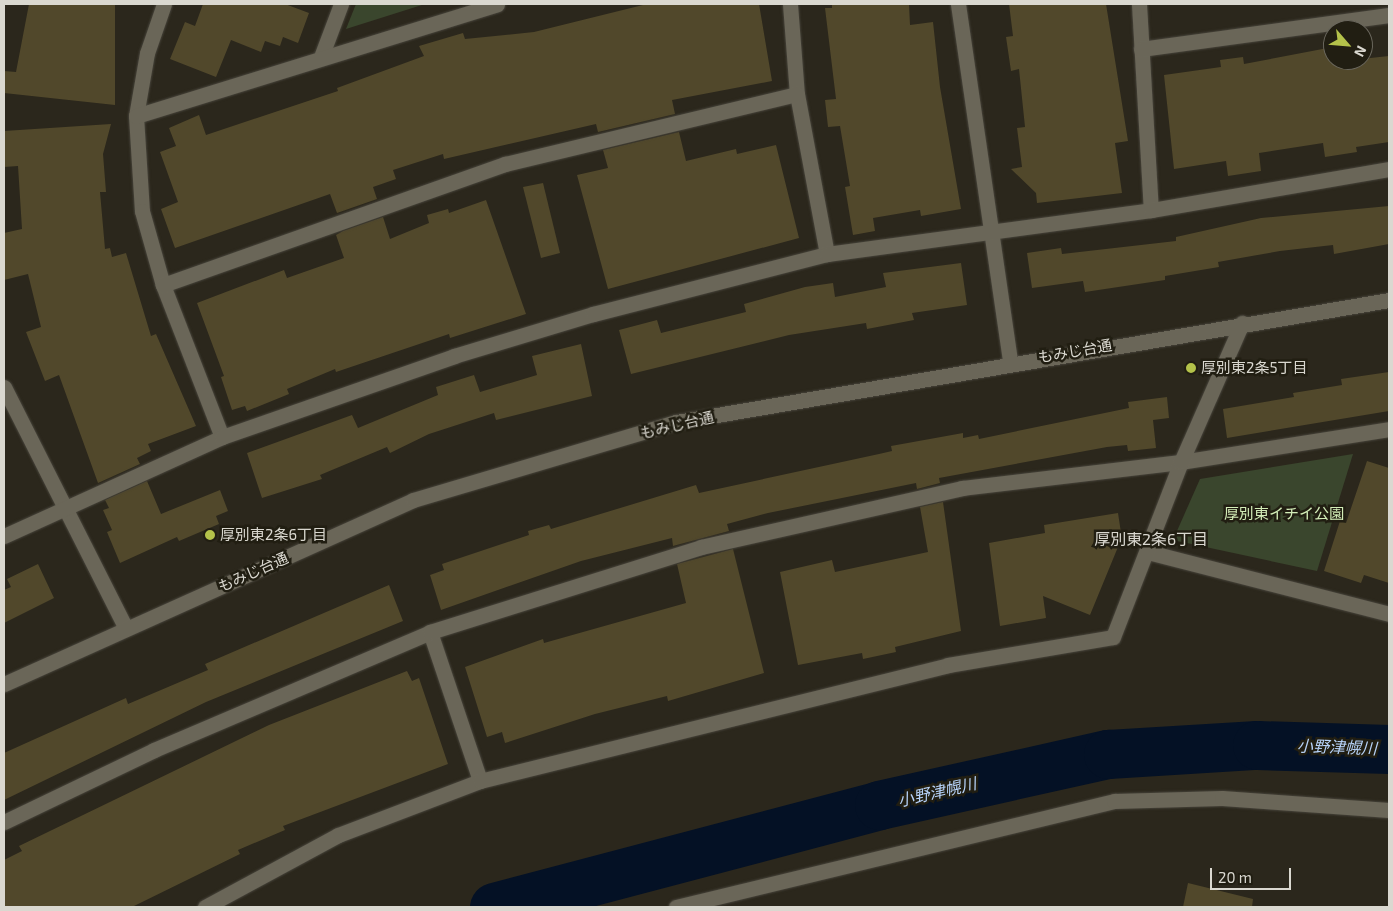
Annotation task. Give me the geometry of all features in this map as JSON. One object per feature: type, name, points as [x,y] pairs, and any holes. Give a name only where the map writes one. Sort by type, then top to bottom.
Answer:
[{"type":"street","points":[[164,4],[147,54],[136,116],[142,211],[163,285],[222,437]]},
{"type":"street","points":[[321,57],[341,4]]},
{"type":"street","points":[[136,116],[321,57],[497,4]]},
{"type":"street","points":[[790,4],[798,94],[827,254]]},
{"type":"street","points":[[958,4],[989,232],[1010,362]]},
{"type":"street","points":[[1139,4],[1151,210]]},
{"type":"street","points":[[1141,49],[1389,15]]},
{"type":"street","points":[[163,285],[505,164],[798,94]]},
{"type":"street","points":[[4,536],[222,437],[463,353],[593,314],[827,254],[1151,210],[1389,169]]},
{"type":"street","name":"もみじ台通","points":[[4,684],[422,497],[676,422],[1010,362],[1389,300]]},
{"type":"street","points":[[205,907],[338,835],[480,781],[948,665],[1113,637],[1148,552],[1181,462],[1242,323]]},
{"type":"street","points":[[4,387],[126,628]]},
{"type":"street","points":[[4,822],[154,750],[430,632],[701,547],[962,488],[1181,462],[1389,429]]},
{"type":"street","points":[[1148,552],[1389,614]]},
{"type":"street","points":[[430,632],[480,781]]},
{"type":"street","points":[[676,907],[1114,801],[1222,798],[1389,810]]},
{"type":"green space","points":[[356,4],[425,4],[346,29]]},
{"type":"green space","name":"厚別東イチイ公園","points":[[1353,454],[1317,571],[1173,540],[1200,479]]},
{"type":"building","points":[[29,4],[115,4],[115,105],[4,93],[4,71],[16,72]]},
{"type":"building","points":[[203,4],[285,4],[309,13],[298,43],[283,37],[280,46],[265,41],[261,52],[231,40],[216,77],[170,59],[185,22],[195,26]]},
{"type":"building","points":[[647,4],[759,4],[772,81],[672,100],[675,114],[598,132],[596,124],[444,159],[443,154],[393,170],[396,179],[373,187],[377,199],[337,213],[330,194],[175,248],[161,209],[178,202],[160,152],[176,146],[169,128],[199,115],[206,135],[338,91],[337,88],[424,56],[419,46],[463,33],[465,39],[534,32]]},
{"type":"building","points":[[832,4],[909,4],[910,25],[933,22],[940,87],[961,209],[921,216],[920,210],[873,218],[875,231],[853,235],[845,187],[850,186],[840,126],[828,127],[825,100],[836,99],[825,8],[832,8]]},
{"type":"building","points":[[1009,4],[1106,4],[1128,141],[1115,143],[1122,193],[1037,203],[1036,193],[1011,169],[1022,167],[1017,128],[1025,127],[1019,69],[1011,71],[1006,37],[1013,36]]},
{"type":"building","points":[[1323,49],[1323,70],[1373,70],[1373,58],[1389,56],[1389,142],[1356,147],[1357,152],[1325,157],[1323,143],[1259,153],[1261,171],[1228,176],[1226,161],[1174,169],[1164,75],[1221,67],[1220,60],[1243,57],[1244,64]]},
{"type":"building","points":[[111,124],[103,154],[106,192],[100,192],[105,249],[110,248],[112,257],[126,253],[151,336],[156,334],[196,426],[148,444],[151,451],[137,458],[140,464],[98,483],[59,375],[45,381],[26,332],[41,327],[28,274],[4,280],[4,233],[22,229],[18,166],[4,167],[4,131]]},
{"type":"building","points":[[679,132],[686,161],[736,149],[737,154],[776,145],[799,238],[608,289],[577,175],[608,168],[603,150]]},
{"type":"building","points":[[543,183],[560,253],[541,258],[523,187]]},
{"type":"building","points":[[486,200],[526,314],[450,338],[449,334],[336,372],[335,369],[287,389],[289,394],[247,411],[245,406],[232,410],[221,377],[224,376],[197,303],[284,270],[287,278],[344,258],[336,235],[343,231],[383,217],[390,239],[429,223],[427,215],[448,209],[449,213]]},
{"type":"building","points":[[1389,206],[1389,244],[1334,254],[1333,245],[1280,251],[1218,262],[1219,267],[1165,276],[1165,280],[1085,292],[1083,281],[1032,288],[1027,253],[1061,248],[1062,254],[1176,241],[1176,237],[1261,218]]},
{"type":"building","points":[[961,263],[967,305],[912,313],[914,320],[867,329],[866,323],[789,335],[631,374],[619,330],[657,320],[661,333],[746,312],[744,304],[805,287],[833,283],[835,297],[886,287],[883,273]]},
{"type":"building","points":[[581,344],[592,396],[496,420],[494,413],[429,434],[390,453],[387,447],[320,475],[322,479],[262,498],[247,453],[352,415],[358,428],[438,395],[436,387],[474,375],[480,392],[537,375],[532,356]]},
{"type":"building","points":[[1389,372],[1389,411],[1227,438],[1223,409],[1294,397],[1293,393],[1342,385],[1341,379]]},
{"type":"building","points":[[1167,397],[1169,418],[1153,420],[1156,448],[1128,451],[1127,445],[1107,447],[939,478],[940,483],[917,489],[916,483],[768,513],[727,524],[729,531],[673,546],[672,538],[581,561],[441,610],[430,575],[444,570],[442,564],[529,535],[528,531],[549,525],[551,529],[696,485],[699,493],[892,451],[891,446],[963,433],[963,438],[978,435],[979,439],[1129,408],[1128,402]]},
{"type":"building","points":[[1367,461],[1389,468],[1389,583],[1364,575],[1361,583],[1324,571],[1340,521],[1346,523]]},
{"type":"building","points":[[147,481],[161,514],[220,490],[228,511],[216,516],[219,524],[179,541],[177,537],[120,563],[107,532],[112,530],[103,510],[109,508],[105,500]]},
{"type":"building","points":[[943,502],[961,631],[895,647],[896,652],[863,659],[862,653],[798,665],[780,572],[832,560],[835,572],[928,552],[920,507]]},
{"type":"building","points":[[1118,513],[1123,546],[1118,547],[1090,615],[1043,596],[1046,618],[1000,626],[989,543],[1045,533],[1044,525]]},
{"type":"building","points":[[733,549],[764,673],[668,701],[667,696],[595,714],[505,743],[502,732],[487,737],[465,667],[543,639],[544,643],[686,603],[677,564]]},
{"type":"building","points":[[38,564],[54,598],[4,623],[4,590],[11,587],[7,579]]},
{"type":"building","points":[[389,585],[403,621],[206,702],[4,800],[4,753],[126,698],[128,704],[208,670],[205,664]]},
{"type":"building","points":[[407,671],[412,681],[419,678],[448,764],[283,826],[285,830],[238,850],[240,854],[132,907],[4,907],[4,860],[22,851],[19,846],[269,725]]},
{"type":"building","points":[[1188,883],[1253,899],[1252,907],[1183,907]]},
{"type":"waterway","name":"小野津幌川","points":[[494,907],[879,805],[1108,754],[1257,745],[1389,749]]},
{"type":"place","name":"厚別東2条5丁目","points":[[1191,368]]},
{"type":"place","name":"厚別東2条6丁目","points":[[210,535]]},
{"type":"district","name":"厚別東2条6丁目","points":[[1151,539]]}]
